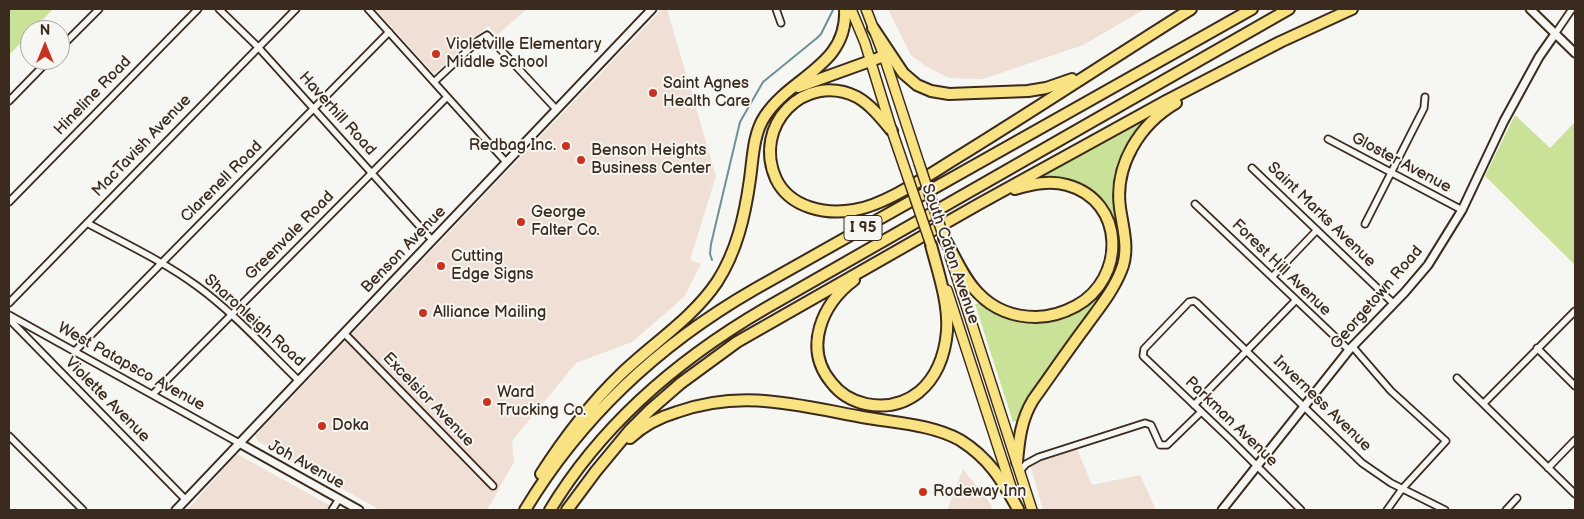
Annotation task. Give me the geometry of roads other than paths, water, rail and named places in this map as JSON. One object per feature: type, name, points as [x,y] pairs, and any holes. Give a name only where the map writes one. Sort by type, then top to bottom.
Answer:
[{"type":"highway","points":[[520,510],[563,440],[590,406],[626,369],[691,313],[716,283],[726,267],[739,234],[758,130],[771,107],[823,64],[835,49],[843,34],[845,9]]},
{"type":"highway","points":[[892,131],[870,107],[857,98],[840,92],[819,92],[799,100],[788,108],[775,126],[769,146],[770,162],[777,182],[794,200],[803,206],[828,212],[848,211],[869,206],[886,199],[942,166],[1191,9]]},
{"type":"highway","name":"I 95","points":[[525,510],[557,462],[597,413],[659,354],[707,318],[755,289],[1252,9]]},
{"type":"highway","name":"I 95","points":[[550,510],[587,458],[626,414],[672,372],[718,338],[754,315],[1289,9]]},
{"type":"highway","points":[[567,510],[630,430],[650,410],[712,359],[773,320],[1168,100],[1280,42],[1352,9]]},
{"type":"highway","points":[[874,28],[898,66],[909,79],[931,91],[949,94],[1012,92],[1046,88],[1076,78],[1119,54]]},
{"type":"highway","points":[[1018,466],[1019,435],[1025,413],[1107,297],[1122,270],[1126,243],[1120,205],[1120,190],[1122,175],[1132,147],[1154,118],[1280,42]]},
{"type":"highway","points":[[788,91],[884,56]]},
{"type":"highway","points":[[944,238],[977,292],[1001,310],[1014,314],[1029,317],[1056,315],[1079,304],[1099,285],[1110,264],[1113,240],[1106,215],[1089,196],[1066,184],[1040,183],[1012,190],[979,204]]},
{"type":"highway","points":[[880,260],[850,283],[829,307],[822,321],[817,349],[820,364],[826,377],[846,396],[858,402],[874,406],[889,406],[915,396],[925,387],[933,377],[942,358],[947,329],[946,313],[932,245]]},
{"type":"highway","points":[[596,471],[634,434],[668,415],[690,407],[727,400],[767,400],[924,428],[958,439],[975,450],[988,462],[1005,486],[1018,510]]},
{"type":"main road","name":"South Caton Avenue","points":[[851,9],[932,245],[1018,510]]},
{"type":"main road","name":"South Caton Avenue","points":[[866,9],[884,56],[1032,510]]},
{"type":"street","points":[[70,38],[99,9]]},
{"type":"street","name":"Hineline Road","points":[[9,202],[198,9]]},
{"type":"street","name":"Haverhill Road","points":[[219,9],[258,47],[432,240]]},
{"type":"street","name":"MacTavish Avenue","points":[[9,303],[296,9]]},
{"type":"street","points":[[368,9],[506,162]]},
{"type":"street","name":"Benson Avenue","points":[[176,510],[652,9]]},
{"type":"street","points":[[776,9],[781,23]]},
{"type":"street","points":[[1530,9],[1575,54]]},
{"type":"street","name":"Georgetown Road","points":[[1222,510],[1351,348],[1428,265],[1462,210],[1504,121],[1540,57],[1572,9]]},
{"type":"street","name":"Clarenell Road","points":[[75,351],[389,32]]},
{"type":"street","points":[[434,82],[487,34],[556,110]]},
{"type":"street","points":[[9,101],[39,70]]},
{"type":"street","name":"Greenvale Road","points":[[153,394],[447,97]]},
{"type":"street","points":[[1365,224],[1424,108],[1425,97]]},
{"type":"street","name":"Gloster Avenue","points":[[1328,139],[1462,210]]},
{"type":"street","name":"Saint Marks Avenue","points":[[1252,168],[1393,303]]},
{"type":"street","name":"Forest Hill Avenue","points":[[1195,204],[1295,300],[1351,348],[1396,395],[1446,441],[1402,489]]},
{"type":"street","name":"Sharonleigh Road","points":[[87,223],[161,263],[198,287],[231,315],[298,380]]},
{"type":"street","points":[[1272,277],[1317,230]]},
{"type":"street","name":"Inverness Avenue","points":[[1142,354],[1144,349],[1186,304],[1192,300],[1196,302],[1362,462],[1402,489],[1445,510]]},
{"type":"street","points":[[1194,405],[1295,300]]},
{"type":"street","points":[[1484,403],[1575,311]]},
{"type":"street","name":"West Patapsco Avenue","points":[[9,315],[239,443]]},
{"type":"street","name":"Violette Avenue","points":[[9,319],[186,500]]},
{"type":"street","name":"Excelsior Avenue","points":[[344,333],[493,486]]},
{"type":"street","points":[[1538,348],[1575,386]]},
{"type":"street","name":"Parkman Avenue","points":[[1142,354],[1301,510]]},
{"type":"street","points":[[1457,378],[1575,494]]},
{"type":"street","points":[[1018,466],[1039,457],[1145,423],[1151,425],[1158,443],[1164,446],[1170,444],[1201,412]]},
{"type":"street","points":[[9,436],[83,510]]},
{"type":"street","points":[[1548,468],[1575,440]]},
{"type":"street","name":"Joh Avenue","points":[[239,443],[359,510]]},
{"type":"street","points":[[1387,510],[1402,489]]},
{"type":"street","points":[[1506,510],[1517,498]]},
{"type":"street","points":[[332,510],[339,499]]},
{"type":"waterway","points":[[712,260],[710,254],[711,244],[740,122],[763,82],[821,34],[833,10]]},
{"type":"place","name":"Violetville Elementary Middle School","points":[[436,54]]},
{"type":"place","name":"Saint Agnes Health Care","points":[[653,93]]},
{"type":"place","name":"Redbag Inc.","points":[[566,146]]},
{"type":"place","name":"Benson Heights Business Center","points":[[581,160]]},
{"type":"place","name":"George Falter Co.","points":[[521,222]]},
{"type":"place","name":"Cutting Edge Signs","points":[[441,266]]},
{"type":"place","name":"Alliance Mailing","points":[[423,313]]},
{"type":"place","name":"Ward Trucking Co.","points":[[487,402]]},
{"type":"place","name":"Doka","points":[[322,426]]},
{"type":"place","name":"Rodeway Inn","points":[[923,492]]}]
